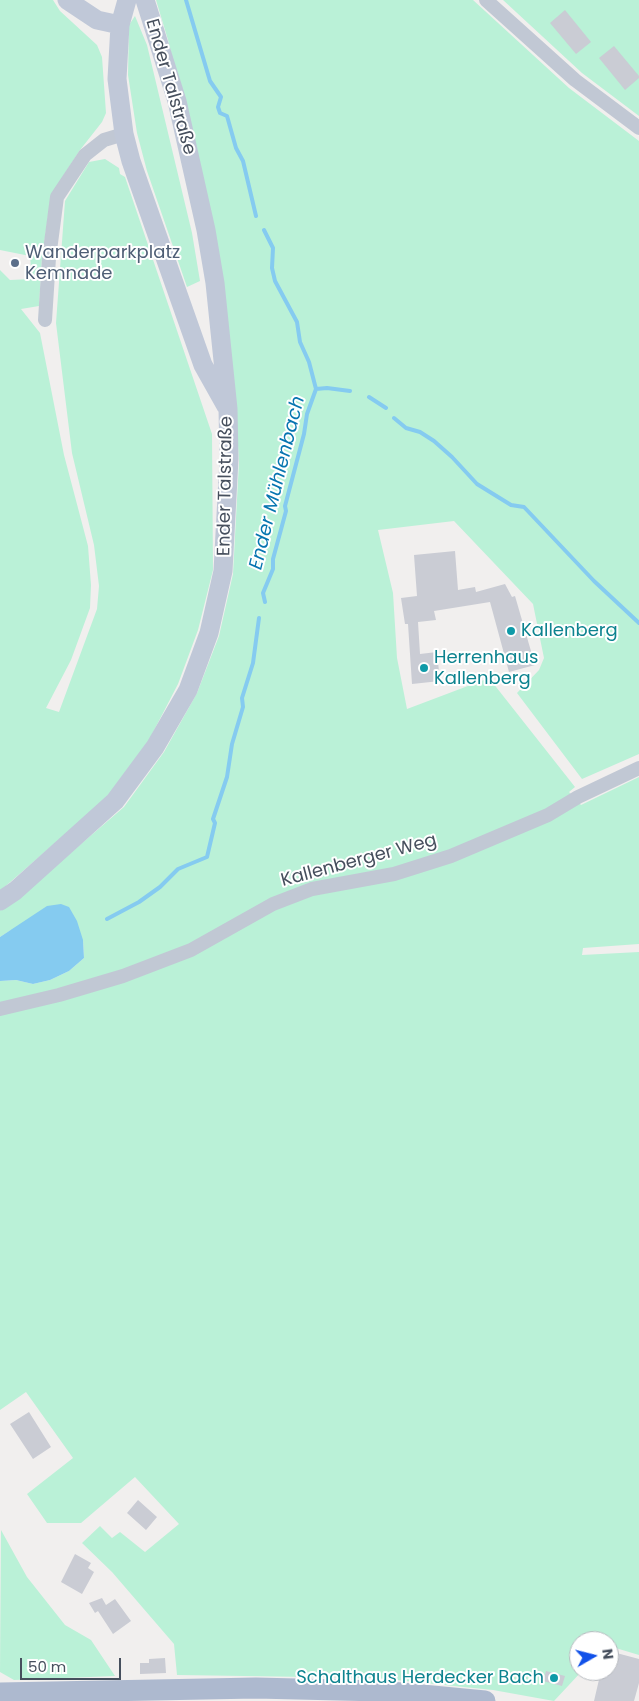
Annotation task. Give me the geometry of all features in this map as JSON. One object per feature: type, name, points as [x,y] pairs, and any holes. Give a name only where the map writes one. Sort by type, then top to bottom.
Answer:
[{"type":"main road","points":[[67,0],[97,20],[120,25]]},
{"type":"main road","points":[[133,0],[120,25],[117,79],[124,134],[131,161],[203,364],[228,409]]},
{"type":"main road","name":"Ender Talstraße","points":[[0,901],[15,891],[115,801],[155,747],[188,690],[209,633],[223,571],[229,460],[228,409],[222,337],[206,230],[177,101],[133,0]]},
{"type":"main road","points":[[0,1693],[256,1688],[380,1691],[486,1701]]},
{"type":"street","points":[[486,0],[575,80],[639,128]]},
{"type":"street","points":[[45,320],[49,258],[57,197],[85,155],[104,140],[124,134]]},
{"type":"street","name":"Kallenberger Weg","points":[[0,1009],[59,995],[123,976],[190,950],[273,904],[312,889],[394,874],[451,856],[548,815],[578,797],[639,768]]},
{"type":"green space","points":[[0,0],[53,0],[60,11],[97,45],[102,57],[106,113],[102,122],[80,150],[51,195],[42,258],[39,306],[21,309],[40,333],[64,455],[88,546],[91,585],[90,608],[71,660],[46,708],[59,712],[97,609],[99,586],[94,545],[72,453],[56,323],[65,201],[89,162],[105,159],[119,168],[120,174],[125,177],[212,434],[213,570],[198,630],[178,684],[148,742],[109,796],[0,891],[0,270],[10,280],[32,279],[30,256],[0,250]]},
{"type":"green space","points":[[156,0],[473,0],[569,88],[639,141],[639,754],[582,779],[517,693],[539,670],[544,658],[533,604],[454,521],[378,530],[393,593],[397,658],[407,709],[489,678],[575,787],[569,792],[581,805],[639,777],[639,944],[583,948],[582,955],[639,952],[639,1655],[619,1649],[619,1631],[569,1631],[569,1681],[573,1681],[554,1701],[493,1690],[377,1678],[177,1675],[174,1644],[112,1572],[82,1543],[100,1526],[112,1538],[120,1532],[145,1552],[179,1524],[135,1477],[81,1523],[47,1523],[27,1494],[73,1458],[26,1392],[0,1410],[0,981],[16,980],[33,984],[50,980],[69,971],[84,958],[83,940],[11,930],[0,937],[0,910],[17,899],[124,807],[164,752],[197,693],[219,636],[233,574],[239,462],[235,394],[213,230],[168,40]]},
{"type":"green space","points":[[503,0],[639,0],[639,116],[582,73]]},
{"type":"green space","points":[[135,16],[147,45],[192,233],[200,281],[187,287],[147,171],[137,133],[128,75],[129,25]]},
{"type":"green space","points":[[1,1530],[27,1577],[65,1625],[91,1640],[115,1676],[14,1680],[0,1672]]},
{"type":"water","points":[[61,904],[69,907],[77,921],[83,940],[84,958],[69,971],[50,980],[33,984],[16,980],[0,981],[0,937],[47,906]]},
{"type":"building","points":[[565,10],[591,42],[576,54],[550,23]]},
{"type":"building","points":[[614,46],[639,76],[625,90],[599,58]]},
{"type":"building","points":[[455,551],[458,590],[475,587],[476,592],[505,584],[512,597],[515,596],[535,665],[509,672],[490,602],[434,611],[436,620],[418,622],[420,654],[437,652],[440,681],[412,684],[408,624],[405,624],[401,598],[417,596],[414,555]]},
{"type":"building","points":[[29,1412],[51,1447],[33,1459],[10,1424]]},
{"type":"building","points":[[138,1500],[157,1517],[146,1530],[127,1513]]},
{"type":"building","points":[[75,1554],[91,1563],[88,1568],[94,1572],[82,1594],[61,1582]]},
{"type":"building","points":[[102,1598],[106,1605],[115,1599],[131,1621],[113,1634],[98,1611],[95,1613],[89,1603]]},
{"type":"building","points":[[619,1654],[639,1659],[639,1683],[634,1701],[594,1701],[599,1681],[619,1681]]},
{"type":"building","points":[[165,1658],[166,1673],[140,1674],[140,1663],[149,1663],[149,1659]]},
{"type":"building","name":"Schalthaus Herdecker Bach","points":[[546,1671],[565,1676],[562,1686],[543,1681]]},
{"type":"waterway","name":"Ender Mühlenbach","points":[[186,0],[210,81],[221,97],[218,107],[220,113],[227,116],[236,148],[243,161],[256,216]]},
{"type":"waterway","name":"Ender Mühlenbach","points":[[264,230],[273,248],[272,268],[275,281],[297,322],[300,342],[309,362],[316,389],[307,414],[304,434],[285,506],[286,511],[273,559],[273,569],[263,593],[265,602]]},
{"type":"waterway","points":[[316,389],[327,388],[350,391]]},
{"type":"waterway","points":[[369,397],[386,408]]},
{"type":"waterway","points":[[394,418],[406,428],[420,432],[434,441],[477,484],[511,505],[524,507],[594,581],[639,623]]},
{"type":"waterway","name":"Ender Mühlenbach","points":[[107,919],[139,902],[160,887],[178,869],[207,857],[215,823],[213,819],[227,777],[232,744],[243,707],[242,698],[253,663],[259,618]]},
{"type":"place","name":"Wanderparkplatz Kemnade","points":[[15,263]]},
{"type":"place","name":"Kallenberg","points":[[511,631]]},
{"type":"place","name":"Herrenhaus Kallenberg","points":[[424,668]]},
{"type":"place","name":"Schalthaus Herdecker Bach","points":[[554,1678]]}]
